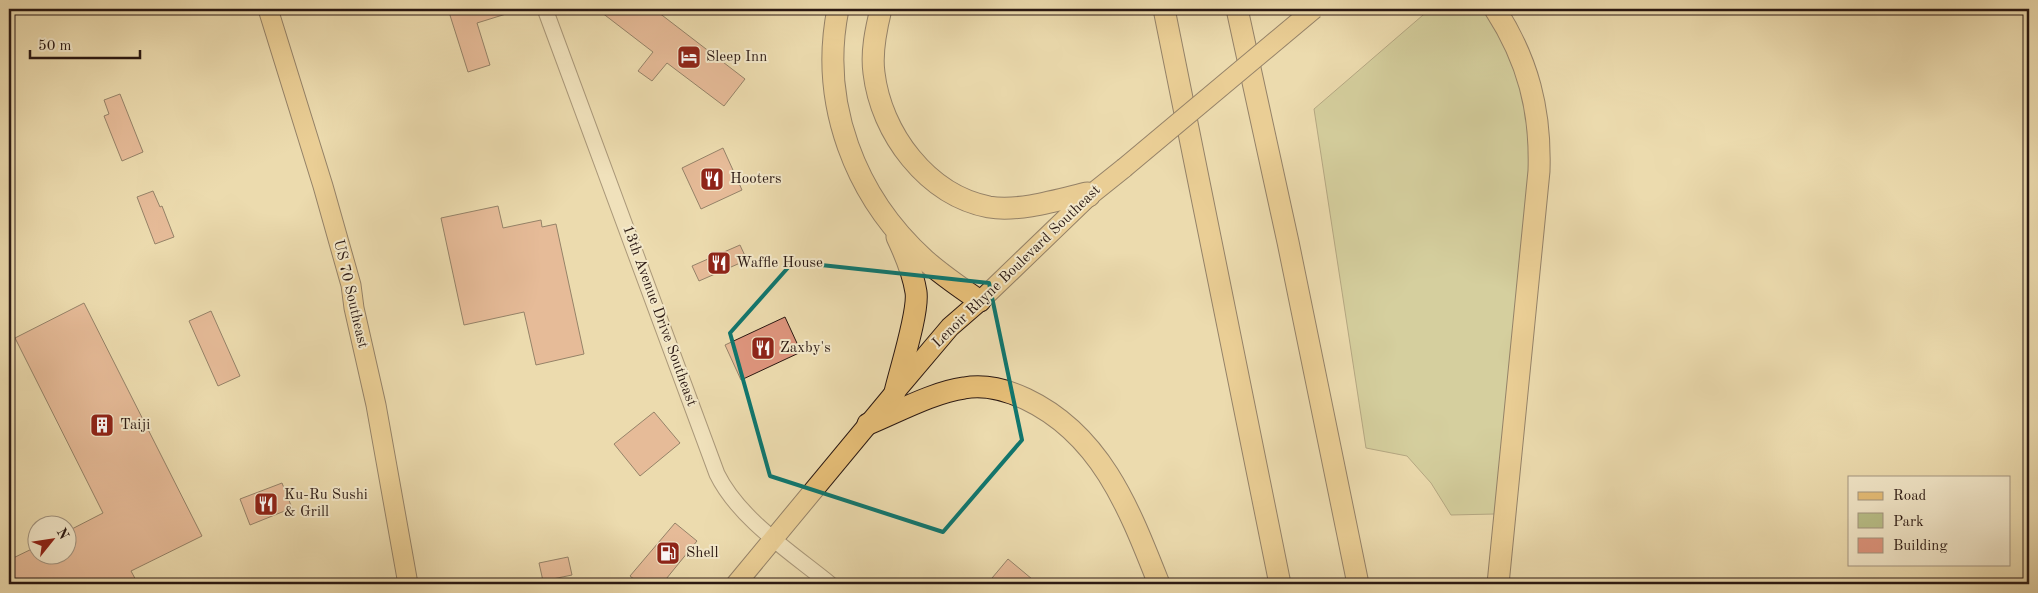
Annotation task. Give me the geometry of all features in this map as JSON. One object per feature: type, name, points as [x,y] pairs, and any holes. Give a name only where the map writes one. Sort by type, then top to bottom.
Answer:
[{"type":"highway","points":[[838,9],[834,30],[832,64],[838,112],[847,145],[857,170],[883,213],[904,254],[916,294],[912,325],[894,392]]},
{"type":"highway","points":[[881,9],[874,51],[874,73],[878,97],[897,140],[912,161],[932,179],[953,193],[991,207],[1015,207],[1051,202],[1087,192],[1089,196]]},
{"type":"highway","points":[[1152,9],[1181,86]]},
{"type":"highway","points":[[1164,9],[1280,584]]},
{"type":"highway","points":[[1237,9],[1288,242],[1358,584]]},
{"type":"highway","points":[[1496,9],[1513,39],[1526,70],[1536,107],[1540,145],[1498,584]]},
{"type":"highway","points":[[883,213],[904,239],[924,259],[946,278],[980,301]]},
{"type":"highway","points":[[868,424],[948,391],[964,388],[998,388],[1038,404],[1068,425],[1082,438],[1106,470],[1124,501],[1159,584]]},
{"type":"main road","name":"US 70 Southeast","points":[[268,9],[315,158],[350,285],[376,406],[408,584]]},
{"type":"main road","name":"Lenoir Rhyne Boulevard Southeast","points":[[736,584],[950,327],[980,301],[1089,196],[1314,9]]},
{"type":"street","name":"13th Avenue Drive Southeast","points":[[545,9],[717,474],[733,500],[773,538],[830,584]]},
{"type":"highlighted area","points":[[793,262],[989,283],[1022,440],[943,532],[770,476],[730,333]]},
{"type":"green space","points":[[1430,9],[1495,9],[1526,70],[1539,171],[1495,514],[1451,515],[1431,483],[1407,456],[1366,448],[1314,109]]},
{"type":"building","points":[[448,9],[473,9],[474,12],[487,9],[504,9],[506,14],[477,23],[490,65],[468,72]]},
{"type":"building","name":"Sleep Inn","points":[[597,9],[654,9],[745,79],[724,106],[667,63],[652,81],[638,71],[653,52]]},
{"type":"building","points":[[120,94],[143,152],[122,161],[104,116],[109,114],[104,100]]},
{"type":"building","name":"Hooters","points":[[723,148],[742,190],[701,209],[682,168]]},
{"type":"building","points":[[153,191],[160,207],[162,206],[174,237],[155,244],[137,197]]},
{"type":"building","points":[[498,206],[503,228],[541,220],[542,227],[556,224],[584,354],[536,365],[524,312],[464,325],[441,218]]},
{"type":"building","name":"Waffle House","points":[[740,245],[747,260],[699,281],[692,266]]},
{"type":"building","name":"Taiji","points":[[84,303],[202,536],[131,571],[138,584],[9,584],[9,560],[28,551],[28,566],[78,566],[78,526],[103,513],[15,338]]},
{"type":"building","points":[[211,311],[240,376],[218,386],[189,321]]},
{"type":"building","name":"Zaxby's","points":[[785,317],[801,352],[741,380],[725,345]]},
{"type":"building","points":[[654,412],[680,443],[640,476],[614,444]]},
{"type":"building","name":"Ku-Ru Sushi & Grill","points":[[282,483],[292,508],[250,525],[240,499]]},
{"type":"building","points":[[675,523],[697,541],[662,584],[640,584],[630,576]]},
{"type":"building","points":[[568,557],[572,575],[543,581],[539,563]]},
{"type":"building","points":[[1008,559],[1038,584],[987,584]]},
{"type":"place","name":"Sleep Inn","points":[[689,57]]},
{"type":"place","name":"Hooters","points":[[712,179]]},
{"type":"place","name":"Waffle House","points":[[719,263]]},
{"type":"place","name":"Zaxby's","points":[[763,348]]},
{"type":"place","name":"Taiji","points":[[102,425]]},
{"type":"place","name":"Ku-Ru Sushi & Grill","points":[[266,504]]},
{"type":"place","name":"Shell","points":[[668,553]]}]
